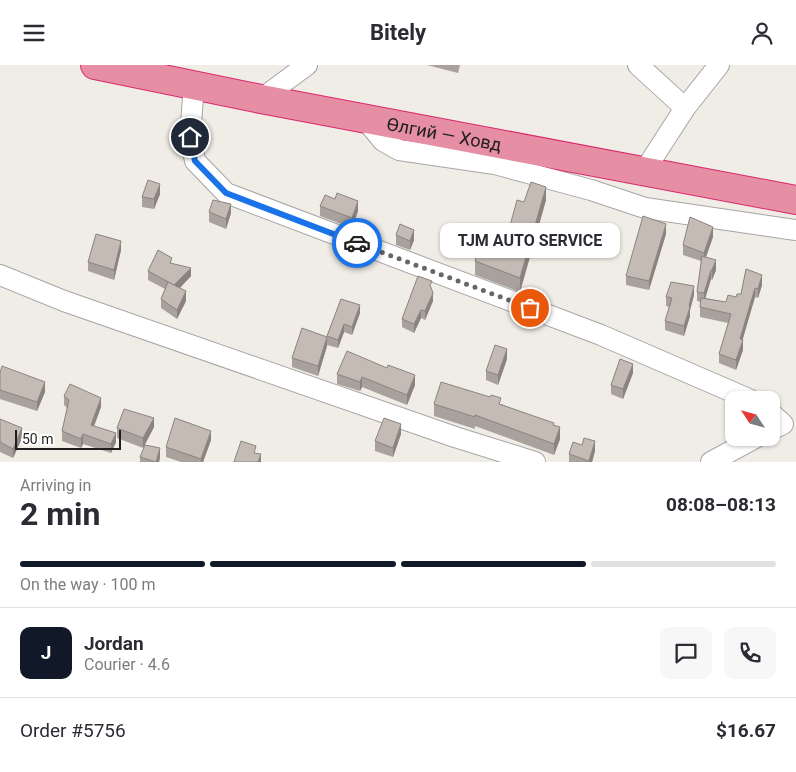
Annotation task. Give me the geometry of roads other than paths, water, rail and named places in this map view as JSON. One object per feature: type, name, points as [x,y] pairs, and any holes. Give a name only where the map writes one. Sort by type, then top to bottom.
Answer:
[{"type":"highway","name":"Өлгий — Ховд","points":[[95,65],[261,99],[796,200]]},
{"type":"street","points":[[261,99],[307,65]]},
{"type":"street","points":[[638,65],[685,108]]},
{"type":"street","points":[[645,170],[685,108],[719,65]]},
{"type":"street","points":[[194,85],[190,137],[195,161],[226,193],[601,335],[730,391]]},
{"type":"street","points":[[364,117],[383,141],[399,150],[495,164],[645,207],[796,230]]},
{"type":"street","points":[[0,275],[82,307],[455,437],[535,462]]},
{"type":"street","points":[[711,462],[741,446]]},
{"type":"street","points":[[740,462],[749,446]]},
{"type":"place","name":"TJM AUTO SERVICE","points":[[530,308]]}]
